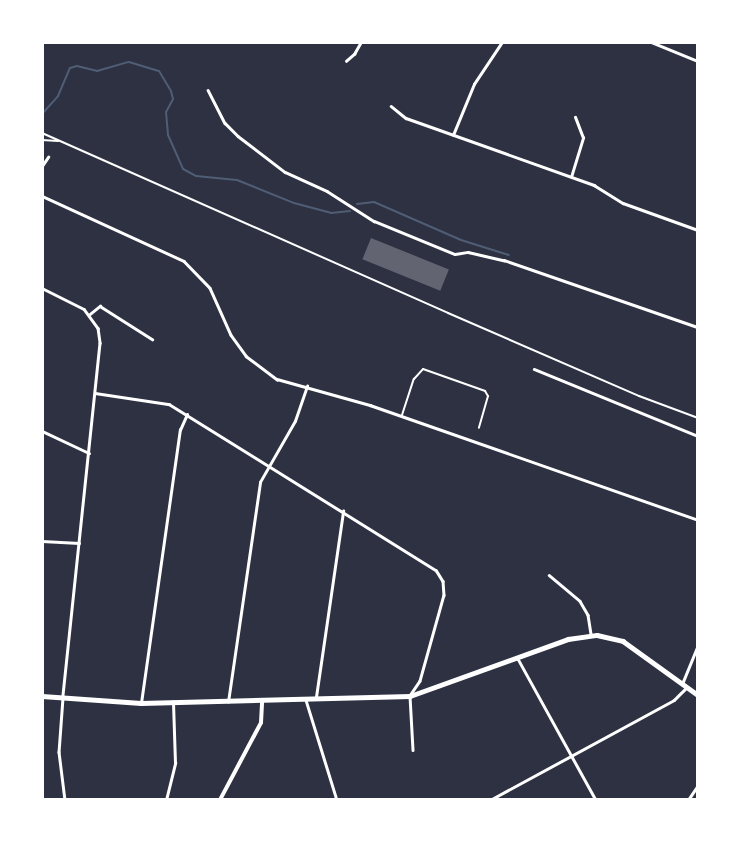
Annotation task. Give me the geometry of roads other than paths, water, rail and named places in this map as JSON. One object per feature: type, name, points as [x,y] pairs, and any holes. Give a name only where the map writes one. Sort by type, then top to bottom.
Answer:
[{"type":"main road","points":[[42,696],[141,703],[410,696],[568,639],[591,635],[623,641],[698,695]]},
{"type":"main road","points":[[220,800],[261,723],[262,701]]},
{"type":"street","points":[[346,61],[361,42]]},
{"type":"street","points":[[453,135],[474,84],[502,42]]},
{"type":"street","points":[[651,42],[662,44],[698,61]]},
{"type":"street","points":[[208,90],[225,123],[237,136],[285,172],[327,191],[374,221],[455,254],[468,252],[504,260],[698,327]]},
{"type":"street","points":[[391,106],[400,116],[604,189],[623,203],[698,230]]},
{"type":"street","points":[[571,177],[583,138],[575,117]]},
{"type":"street","points":[[42,166],[48,157]]},
{"type":"street","points":[[42,196],[184,261],[210,288],[231,335],[246,356],[277,379],[402,416],[698,520]]},
{"type":"street","points":[[42,288],[78,304],[90,314],[98,328],[100,343],[63,698],[59,752],[65,800]]},
{"type":"street","points":[[90,314],[100,306],[152,339]]},
{"type":"street","points":[[534,369],[698,436]]},
{"type":"street","points":[[228,702],[259,488],[268,464],[295,421],[307,386]]},
{"type":"street","points":[[95,393],[154,399],[187,414],[426,563],[443,581],[444,595],[420,681],[410,696],[413,750]]},
{"type":"street","points":[[141,703],[180,430],[187,414]]},
{"type":"street","points":[[42,430],[89,453]]},
{"type":"street","points":[[316,697],[343,511]]},
{"type":"street","points":[[42,541],[79,543]]},
{"type":"street","points":[[549,575],[580,601],[588,615],[591,635]]},
{"type":"street","points":[[490,800],[674,700],[684,685],[698,645]]},
{"type":"street","points":[[517,657],[596,800]]},
{"type":"street","points":[[306,698],[337,800]]},
{"type":"street","points":[[166,800],[175,763],[173,702]]},
{"type":"street","points":[[688,800],[698,785]]},
{"type":"lane","points":[[402,416],[414,379],[424,369],[485,391],[488,396],[479,428]]},
{"type":"waterway","points":[[42,114],[58,96],[70,68],[77,66],[97,71],[129,62],[159,71],[173,99],[166,112],[168,135],[183,169],[196,176],[237,180],[294,203],[331,213],[350,211]]},
{"type":"waterway","points":[[357,204],[374,202],[461,240],[509,255]]}]
